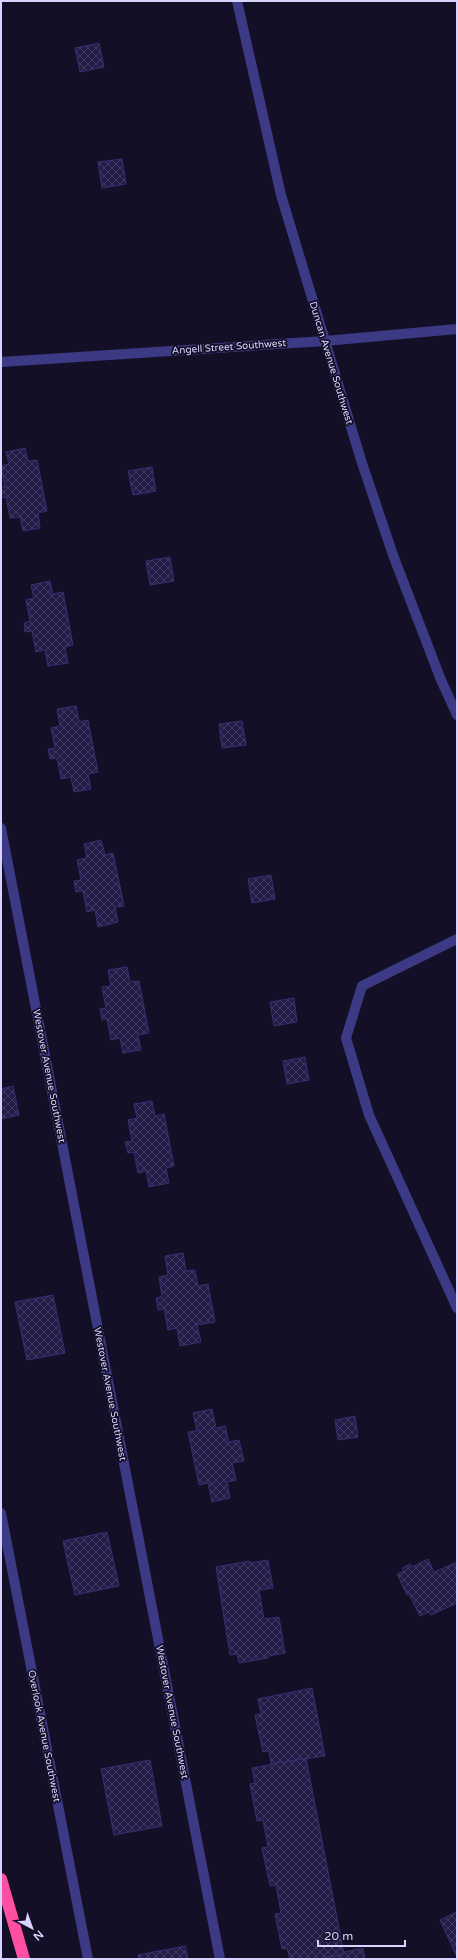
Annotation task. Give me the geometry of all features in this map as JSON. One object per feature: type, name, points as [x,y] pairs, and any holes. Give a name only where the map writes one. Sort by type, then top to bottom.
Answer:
[{"type":"highway","points":[[1,1879],[24,1959]]},
{"type":"street","name":"Duncan Avenue Southwest","points":[[237,1],[282,195],[360,460],[393,555],[441,680],[457,715]]},
{"type":"street","name":"Angell Street Southwest","points":[[1,362],[325,341],[457,329]]},
{"type":"street","name":"Westover Avenue Southwest","points":[[1,828],[220,1959]]},
{"type":"street","points":[[457,939],[362,986],[346,1038],[369,1115],[457,1308]]},
{"type":"street","name":"Overlook Avenue Southwest","points":[[1,1513],[88,1959]]},
{"type":"building","points":[[99,43],[104,67],[80,72],[75,48]]},
{"type":"building","points":[[122,159],[126,184],[102,188],[98,162]]},
{"type":"building","points":[[25,448],[28,461],[37,460],[47,511],[38,513],[40,528],[23,531],[20,517],[10,518],[6,497],[1,498],[1,487],[5,487],[1,466],[9,464],[6,452]]},
{"type":"building","points":[[152,467],[156,491],[133,495],[128,471]]},
{"type":"building","points":[[170,557],[174,581],[150,585],[146,561]]},
{"type":"building","points":[[50,581],[53,594],[63,592],[73,645],[65,647],[68,663],[48,666],[45,650],[36,652],[32,631],[25,632],[24,623],[30,621],[26,600],[34,598],[31,585]]},
{"type":"building","points":[[76,706],[79,722],[88,720],[98,772],[88,774],[91,789],[74,792],[71,777],[61,779],[57,758],[50,759],[48,749],[55,748],[51,728],[60,726],[57,709]]},
{"type":"building","points":[[242,721],[246,745],[222,748],[219,724]]},
{"type":"building","points":[[101,840],[105,855],[113,853],[124,906],[115,907],[118,922],[98,927],[95,910],[87,912],[83,891],[76,892],[74,881],[81,880],[77,860],[87,858],[84,844]]},
{"type":"building","points":[[271,875],[275,899],[252,903],[248,879]]},
{"type":"building","points":[[127,967],[130,982],[139,981],[149,1033],[138,1035],[141,1050],[123,1053],[120,1038],[111,1040],[107,1019],[102,1020],[100,1009],[106,1008],[102,987],[111,986],[108,970]]},
{"type":"building","points":[[294,998],[297,1022],[274,1026],[270,1002]]},
{"type":"building","points":[[305,1057],[309,1080],[287,1084],[283,1061]]},
{"type":"building","points":[[13,1086],[19,1115],[1,1119],[1,1089]]},
{"type":"building","points":[[152,1101],[155,1116],[164,1114],[174,1166],[166,1168],[169,1183],[149,1187],[146,1171],[138,1173],[134,1152],[128,1153],[125,1142],[132,1141],[128,1120],[137,1118],[134,1104]]},
{"type":"building","points":[[183,1253],[186,1271],[195,1270],[198,1286],[208,1284],[215,1322],[197,1325],[201,1342],[180,1346],[177,1328],[168,1330],[164,1309],[158,1310],[156,1298],[162,1297],[159,1277],[168,1275],[165,1256]]},
{"type":"building","points":[[53,1295],[65,1353],[27,1360],[15,1302]]},
{"type":"building","points":[[212,1409],[216,1428],[225,1426],[229,1442],[239,1440],[244,1461],[232,1463],[236,1480],[227,1482],[230,1498],[212,1502],[208,1483],[199,1485],[188,1432],[197,1431],[193,1413]]},
{"type":"building","points":[[355,1416],[358,1437],[338,1440],[335,1420]]},
{"type":"building","points":[[107,1532],[119,1586],[75,1595],[63,1541]]},
{"type":"building","points":[[428,1559],[434,1572],[457,1562],[457,1603],[431,1615],[429,1612],[420,1616],[409,1594],[407,1595],[397,1574],[404,1571],[402,1568],[410,1564],[412,1567]]},
{"type":"building","points":[[268,1560],[273,1588],[259,1590],[264,1619],[279,1617],[285,1653],[268,1656],[268,1658],[239,1663],[237,1654],[230,1655],[216,1567],[249,1561],[249,1563]]},
{"type":"building","points":[[312,1688],[325,1756],[271,1764],[269,1751],[263,1752],[255,1715],[261,1714],[258,1699]]},
{"type":"building","points":[[306,1758],[344,1954],[320,1959],[290,1959],[287,1948],[282,1949],[275,1914],[281,1913],[276,1885],[270,1886],[262,1848],[268,1847],[263,1820],[257,1821],[250,1784],[255,1783],[252,1768]]},
{"type":"building","points":[[150,1760],[162,1826],[114,1835],[101,1769]]},
{"type":"building","points":[[457,1912],[457,1957],[440,1920]]},
{"type":"building","points":[[185,1946],[188,1959],[139,1959],[138,1955]]},
{"type":"building","points":[[363,1948],[365,1959],[320,1959],[344,1954],[344,1952]]}]
